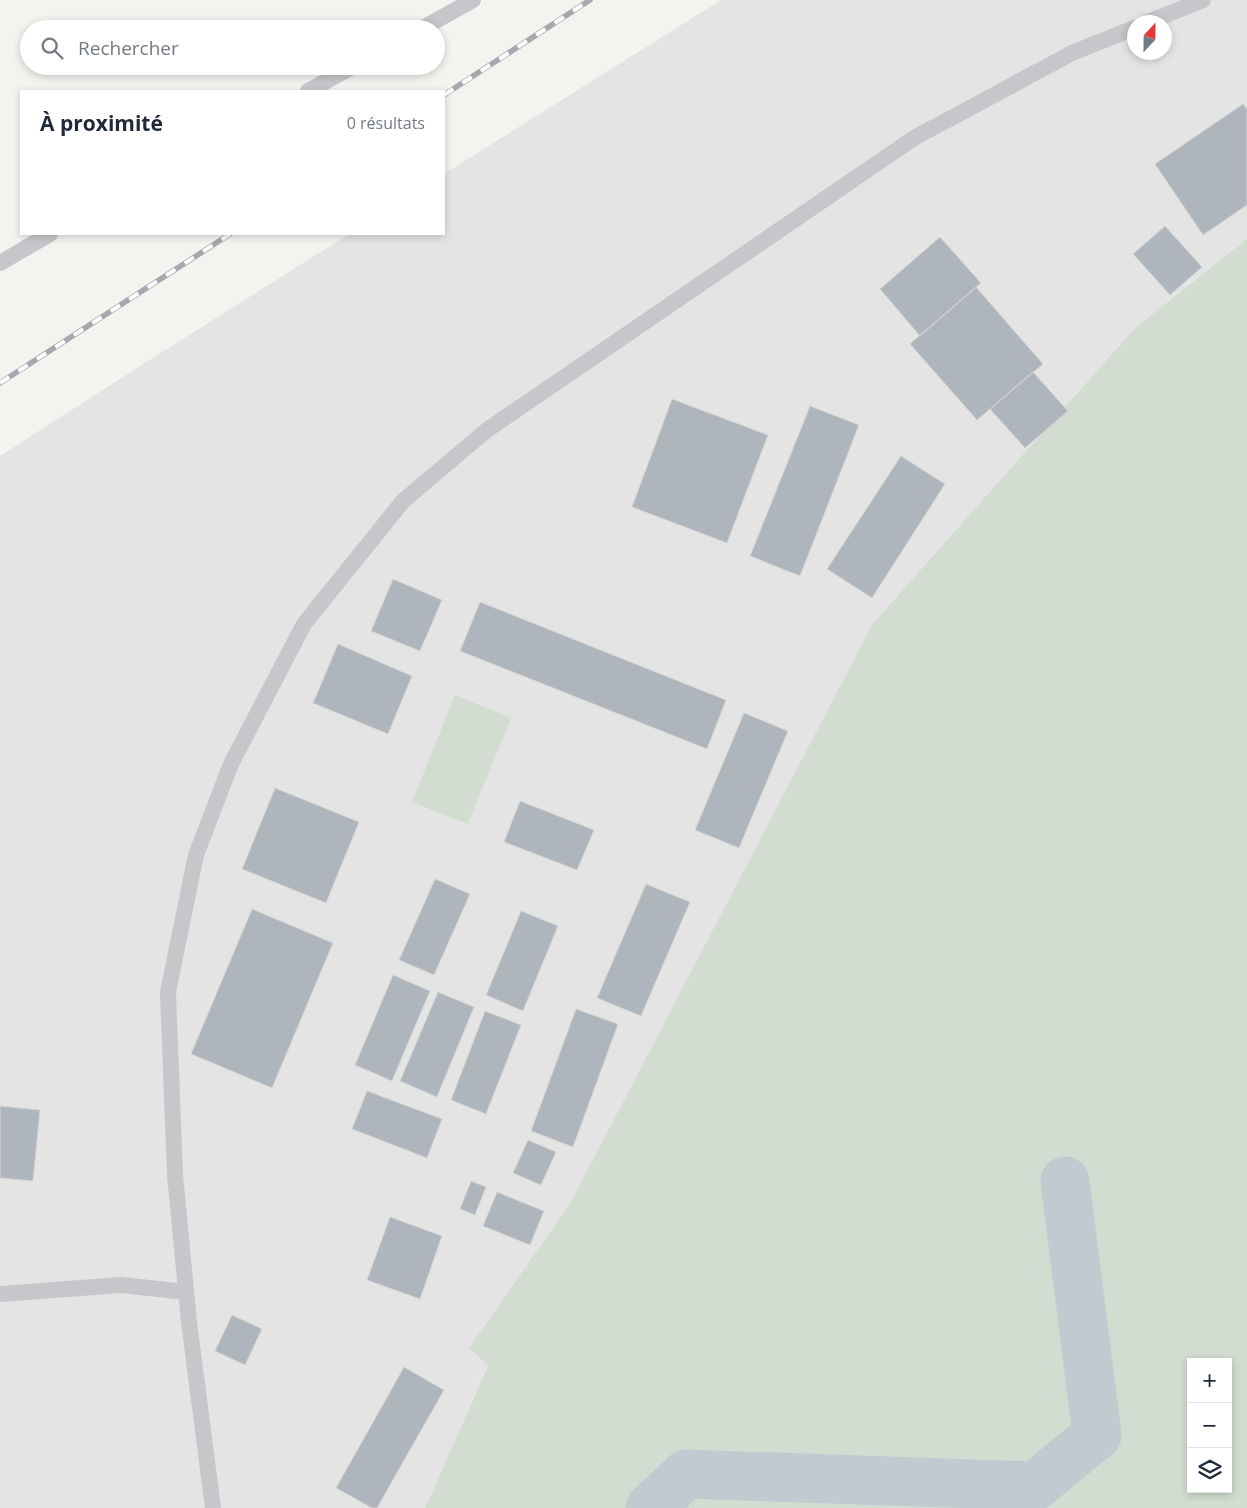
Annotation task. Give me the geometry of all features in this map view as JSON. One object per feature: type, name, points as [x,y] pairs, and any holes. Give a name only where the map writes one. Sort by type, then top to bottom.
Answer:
[{"type":"lane","points":[[437,20],[473,0]]},
{"type":"lane","points":[[1166,15],[1203,0]]},
{"type":"lane","points":[[213,1508],[186,1292],[175,1175],[168,992],[196,855],[231,764],[304,624],[403,501],[487,430],[914,138],[1072,53],[1127,31]]},
{"type":"lane","points":[[310,90],[337,75]]},
{"type":"lane","points":[[0,263],[48,235]]},
{"type":"lane","points":[[0,1294],[121,1285],[186,1292]]},
{"type":"shaded area","points":[[721,0],[1247,0],[1247,239],[1136,327],[571,1202],[469,1348],[488,1364],[425,1508],[0,1508],[0,456],[347,235],[445,235],[445,173]]},
{"type":"shaded area","points":[[1247,239],[1247,1508],[425,1508],[488,1365],[469,1348],[571,1202],[872,625],[1136,327]]},
{"type":"shaded area","points":[[455,695],[511,718],[468,824],[412,802]]},
{"type":"building","points":[[1243,104],[1247,109],[1247,205],[1203,235],[1155,164]]},
{"type":"building","points":[[1165,226],[1202,267],[1170,295],[1133,254]]},
{"type":"building","points":[[940,237],[981,283],[920,336],[880,289]]},
{"type":"building","points":[[976,287],[1043,364],[977,420],[910,344]]},
{"type":"building","points":[[1033,372],[1068,411],[1025,448],[990,409]]},
{"type":"building","points":[[672,399],[768,435],[727,543],[632,507]]},
{"type":"building","points":[[810,406],[859,425],[800,576],[750,556]]},
{"type":"building","points":[[901,456],[945,484],[872,598],[827,569]]},
{"type":"building","points":[[393,579],[442,600],[420,651],[371,631]]},
{"type":"building","points":[[480,602],[726,700],[707,749],[460,651]]},
{"type":"building","points":[[338,644],[412,676],[388,734],[313,703]]},
{"type":"building","points":[[744,713],[788,731],[739,848],[695,830]]},
{"type":"building","points":[[275,788],[359,822],[326,903],[242,869]]},
{"type":"building","points":[[520,801],[594,830],[577,870],[504,842]]},
{"type":"building","points":[[435,879],[470,894],[434,975],[399,960]]},
{"type":"building","points":[[646,884],[690,902],[641,1016],[597,998]]},
{"type":"building","points":[[252,909],[333,943],[272,1088],[191,1054]]},
{"type":"building","points":[[521,911],[558,926],[523,1011],[486,995]]},
{"type":"building","points":[[393,975],[430,991],[392,1081],[355,1065]]},
{"type":"building","points":[[438,992],[474,1007],[437,1097],[400,1081]]},
{"type":"building","points":[[576,1009],[618,1024],[573,1147],[531,1131]]},
{"type":"building","points":[[485,1011],[521,1025],[486,1114],[451,1100]]},
{"type":"building","points":[[367,1091],[442,1119],[427,1158],[352,1129]]},
{"type":"building","points":[[0,1106],[40,1110],[33,1181],[0,1178]]},
{"type":"building","points":[[528,1140],[556,1152],[541,1185],[513,1173]]},
{"type":"building","points":[[471,1181],[486,1187],[475,1215],[460,1209]]},
{"type":"building","points":[[497,1192],[544,1211],[530,1245],[483,1226]]},
{"type":"building","points":[[390,1217],[442,1236],[420,1299],[367,1280]]},
{"type":"building","points":[[232,1315],[262,1329],[245,1365],[215,1351]]},
{"type":"building","points":[[404,1367],[444,1390],[377,1508],[372,1508],[336,1488]]},
{"type":"waterway","points":[[650,1508],[686,1474],[1035,1486],[1097,1435],[1065,1181]]},
{"type":"railway","points":[[445,94],[590,0]]},
{"type":"railway","points":[[0,383],[228,235]]}]
